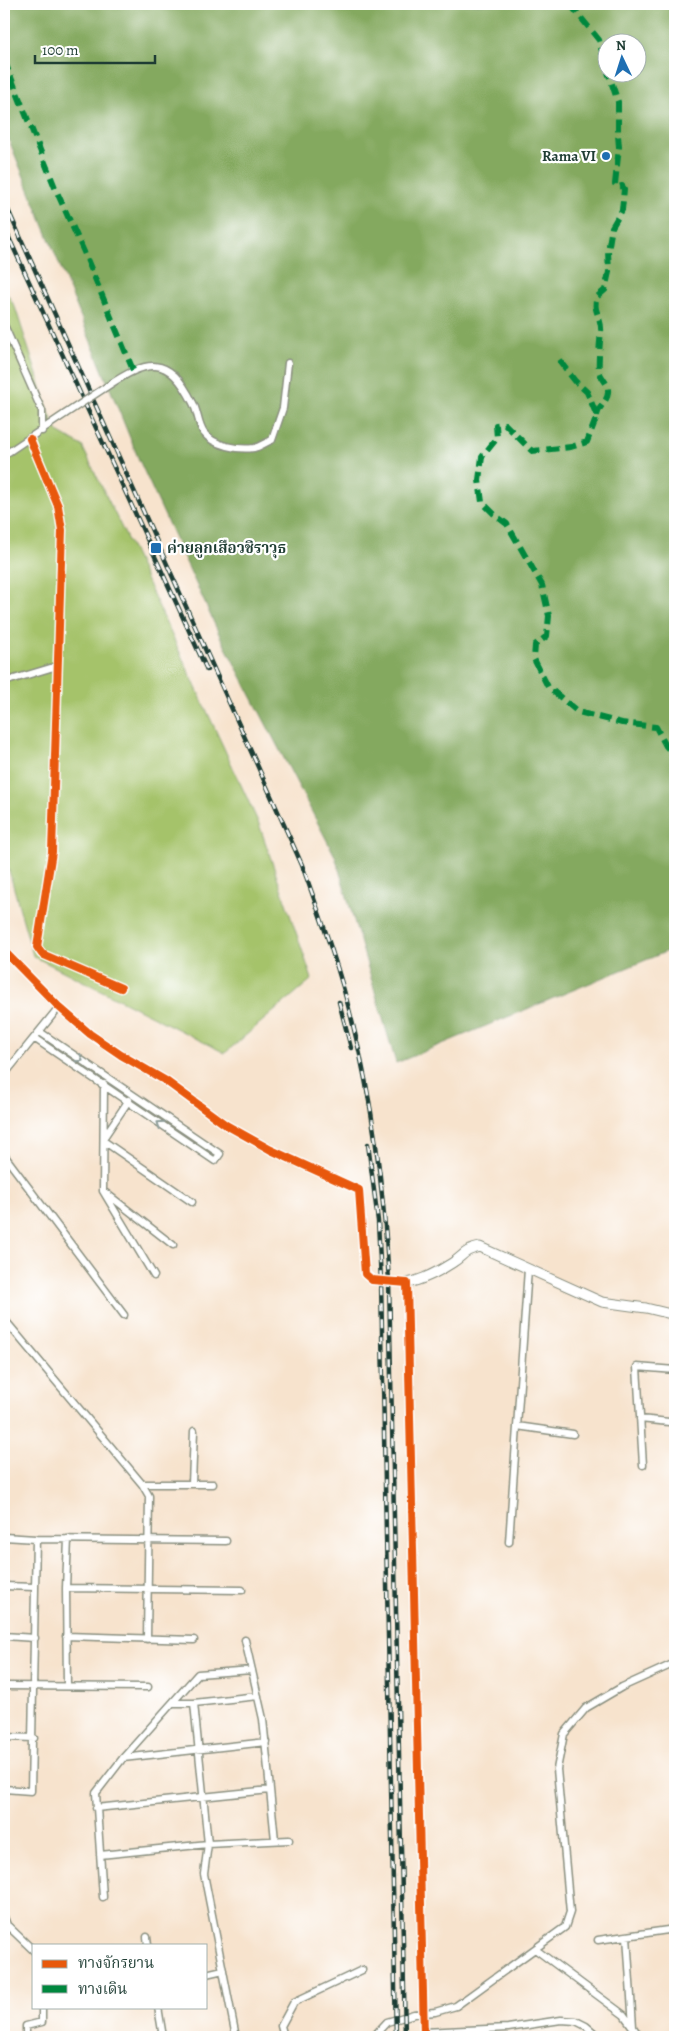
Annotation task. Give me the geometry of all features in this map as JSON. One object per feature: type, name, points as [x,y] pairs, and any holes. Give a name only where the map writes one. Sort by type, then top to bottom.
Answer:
[{"type":"street","points":[[4,325],[42,411],[42,431]]},
{"type":"street","points":[[4,455],[133,370],[151,365],[168,368],[178,380],[194,404],[203,432],[216,442],[234,447],[255,448],[272,440],[283,408],[288,363]]},
{"type":"street","points":[[30,439],[61,517],[52,852],[38,947],[42,954],[121,988]]},
{"type":"street","points":[[4,682],[58,666]]},
{"type":"street","points":[[4,952],[59,1007],[90,1034],[121,1055],[166,1081],[226,1126],[271,1150],[359,1190],[365,1274],[372,1280],[407,1283],[420,1281],[454,1262],[467,1250],[480,1247],[602,1302],[646,1308],[675,1315]]},
{"type":"street","points":[[4,1075],[59,1007]]},
{"type":"street","points":[[34,1038],[214,1161],[220,1154],[40,1032]]},
{"type":"street","points":[[108,1078],[103,1085],[103,1191],[154,1276]]},
{"type":"street","points":[[104,1139],[132,1095]]},
{"type":"street","points":[[176,1135],[181,1128]]},
{"type":"street","points":[[104,1139],[192,1202]]},
{"type":"street","points":[[4,1155],[124,1315]]},
{"type":"street","points":[[103,1191],[173,1245]]},
{"type":"street","points":[[510,1542],[528,1269]]},
{"type":"street","points":[[407,1283],[424,2035],[460,2034],[561,2020],[581,2023],[599,2037]]},
{"type":"street","points":[[4,1319],[142,1484],[149,1496],[147,1639]]},
{"type":"street","points":[[643,1464],[637,1367],[675,1370]]},
{"type":"street","points":[[640,1419],[675,1424]]},
{"type":"street","points":[[518,1426],[573,1434]]},
{"type":"street","points":[[192,1484],[194,1431]]},
{"type":"street","points":[[142,1484],[213,1484]]},
{"type":"street","points":[[4,1537],[36,1539],[148,1538],[226,1541]]},
{"type":"street","points":[[4,1790],[31,1791],[34,1738],[36,1539]]},
{"type":"street","points":[[67,1686],[66,1588],[68,1539]]},
{"type":"street","points":[[4,1586],[36,1587]]},
{"type":"street","points":[[66,1588],[242,1590]]},
{"type":"street","points":[[4,1636],[35,1638]]},
{"type":"street","points":[[66,1636],[194,1640]]},
{"type":"street","points":[[245,1640],[266,1742],[275,1840]]},
{"type":"street","points":[[373,2037],[387,2022],[456,2006],[565,1927],[570,1912],[557,1769],[564,1734],[586,1708],[622,1687],[675,1662]]},
{"type":"street","points":[[103,1897],[96,1793],[123,1758],[198,1674],[252,1670]]},
{"type":"street","points":[[4,1686],[148,1687]]},
{"type":"street","points":[[172,1704],[258,1696]]},
{"type":"street","points":[[194,1703],[205,1798],[208,1844],[204,1874],[236,2037]]},
{"type":"street","points":[[4,1737],[34,1738]]},
{"type":"street","points":[[123,1758],[266,1742]]},
{"type":"street","points":[[96,1808],[270,1790]]},
{"type":"street","points":[[100,1855],[208,1844],[289,1840]]},
{"type":"street","points":[[4,1917],[8,1925],[32,1949]]},
{"type":"street","points":[[598,1940],[675,1929]]},
{"type":"street","points":[[627,1936],[633,2027]]},
{"type":"street","points":[[147,1937],[148,1944]]},
{"type":"street","points":[[535,1949],[624,2014],[640,2037]]},
{"type":"street","points":[[208,1974],[223,1970]]},
{"type":"street","points":[[284,2037],[281,2026],[294,2002],[362,1970]]},
{"type":"street","points":[[26,2037],[26,2026],[42,2022],[42,2008]]},
{"type":"street","points":[[158,2008],[163,2037]]},
{"type":"green space","points":[[4,4],[675,4],[675,948],[396,1063],[335,856],[220,636],[139,460],[4,128]]},
{"type":"green space","name":"ค่ายลูกเสือวชิราวุธ","points":[[4,289],[15,307],[50,415],[58,432],[82,446],[133,551],[259,824],[312,979],[225,1053],[33,956],[4,853]]},
{"type":"railway","points":[[4,201],[302,865],[323,924],[348,1005],[367,1088],[377,1152],[389,1281],[405,2037]]},
{"type":"railway","points":[[4,227],[207,670]]},
{"type":"railway","points":[[339,1002],[351,1048]]},
{"type":"railway","points":[[368,1144],[378,1221],[381,1281],[396,2037]]},
{"type":"marked path","points":[[570,4],[596,36]]},
{"type":"marked path","points":[[4,60],[56,190],[133,370]]},
{"type":"marked path","points":[[597,416],[608,395],[608,389],[599,371],[601,329],[596,303],[597,297],[605,290],[609,272],[608,251],[612,227],[622,210],[624,189],[622,186],[618,187],[615,184],[619,147],[618,102],[611,82]]},
{"type":"marked path","points":[[559,360],[575,381],[587,392],[597,416],[587,442],[571,447],[532,451],[505,424],[496,425],[497,438],[482,457],[479,480],[482,502],[507,524],[542,585],[549,616],[547,636],[535,645],[534,659],[548,687],[578,712],[622,723],[656,727],[666,746],[675,756]]},
{"type":"cycle path","points":[[30,439],[58,506],[62,530],[52,852],[37,947],[42,954],[121,988]]},
{"type":"cycle path","points":[[4,951],[59,1007],[90,1034],[121,1055],[166,1081],[226,1125],[271,1150],[359,1190],[365,1274],[372,1280],[407,1283],[424,2037]]},
{"type":"place","name":"Rama VI","points":[[606,156]]},
{"type":"place","name":"ค่ายลูกเสือวชิราวุธ","points":[[156,548]]}]
